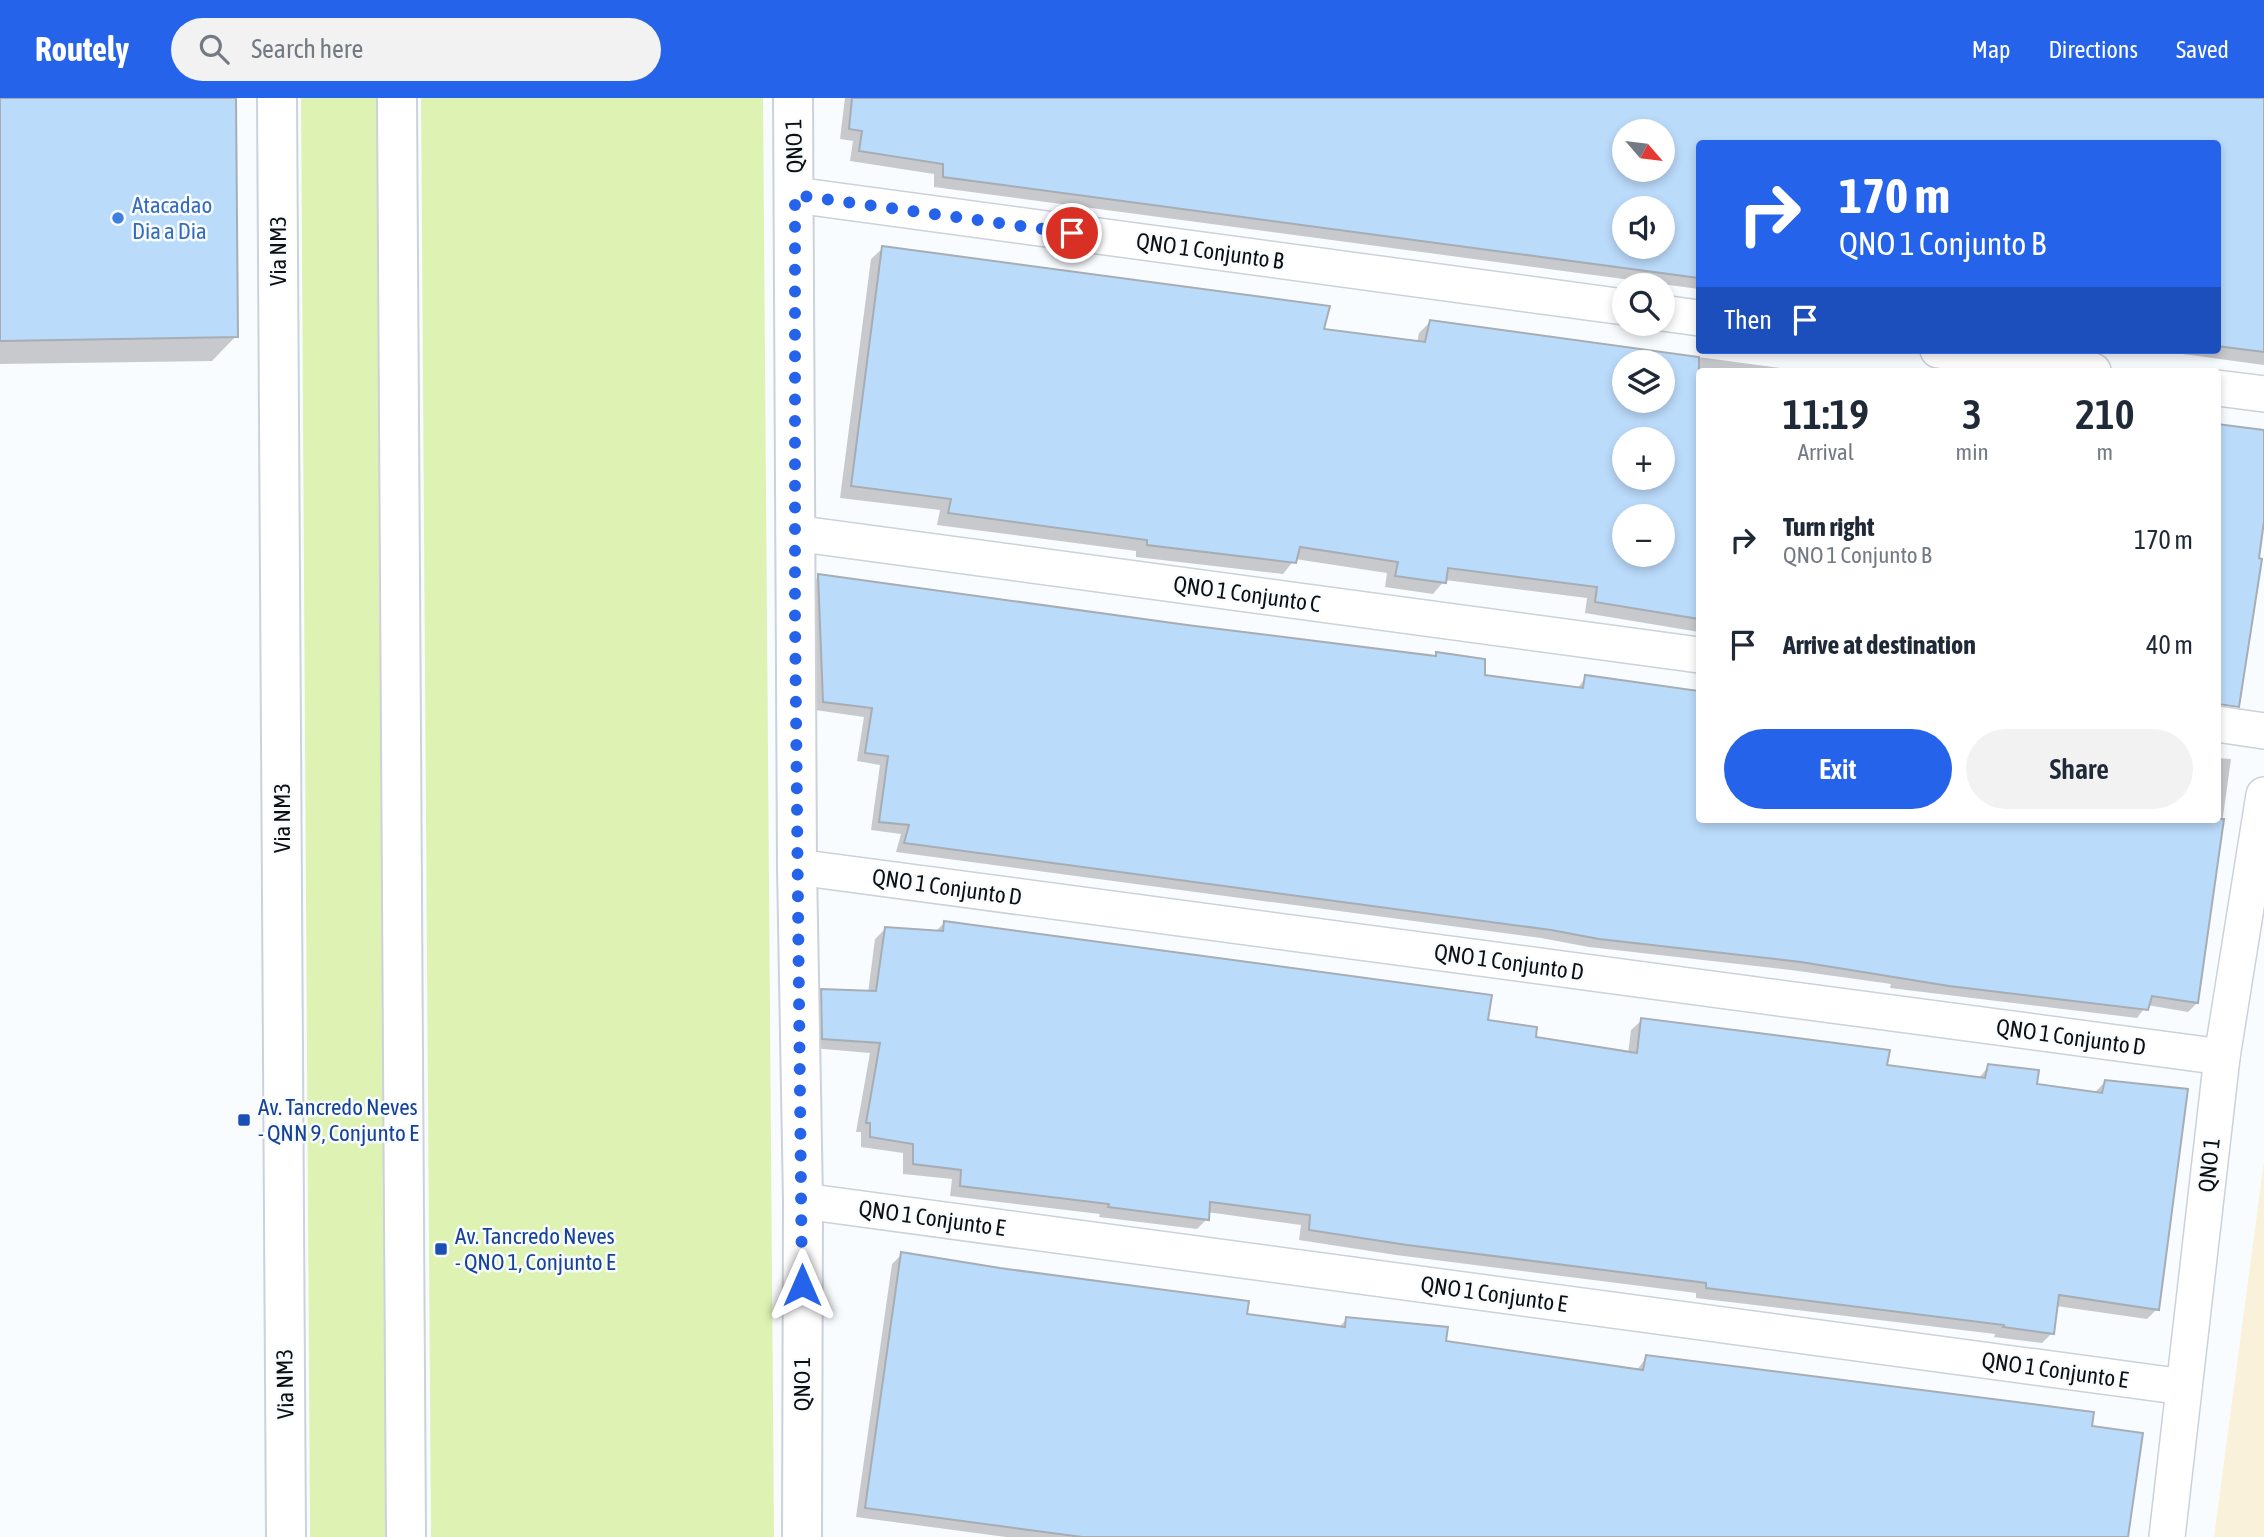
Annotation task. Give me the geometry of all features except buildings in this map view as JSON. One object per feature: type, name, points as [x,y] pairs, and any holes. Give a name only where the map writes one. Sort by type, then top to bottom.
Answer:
[{"type":"main road","name":"Via NM3","points":[[277,98],[286,1537]]},
{"type":"main road","points":[[397,98],[406,1537]]},
{"type":"main road","name":"QNO 1","points":[[793,98],[794,533],[803,1201],[804,1537]]},
{"type":"street","name":"QNO 1 Conjunto B","points":[[795,195],[1612,305]]},
{"type":"street","points":[[1675,315],[1696,318]]},
{"type":"street","points":[[1968,354],[2071,368]]},
{"type":"street","points":[[2221,389],[2264,394]]},
{"type":"street","name":"QNO 1 Conjunto C","points":[[794,533],[1696,655]]},
{"type":"street","points":[[2221,725],[2264,730]]},
{"type":"street","name":"QNO 1","points":[[2167,1537],[2222,1057],[2264,795]]},
{"type":"street","name":"QNO 1 Conjunto D","points":[[797,867],[2222,1057]]},
{"type":"street","name":"QNO 1 Conjunto E","points":[[803,1201],[2184,1387]]},
{"type":"shaded area","points":[[2264,1161],[2264,1537],[2214,1537]]},
{"type":"green space","points":[[301,98],[377,98],[388,1537],[310,1537]]},
{"type":"green space","points":[[421,98],[763,98],[774,1537],[431,1537]]},
{"type":"place","name":"Atacadao Dia a Dia","points":[[118,218]]},
{"type":"place","name":"Av. Tancredo Neves - QNN 9, Conjunto E","points":[[244,1120]]},
{"type":"place","name":"Av. Tancredo Neves - QNO 1, Conjunto E","points":[[441,1249]]},
{"type":"route","points":[[802,1285],[794,507],[795,195],[1072,233]]}]
